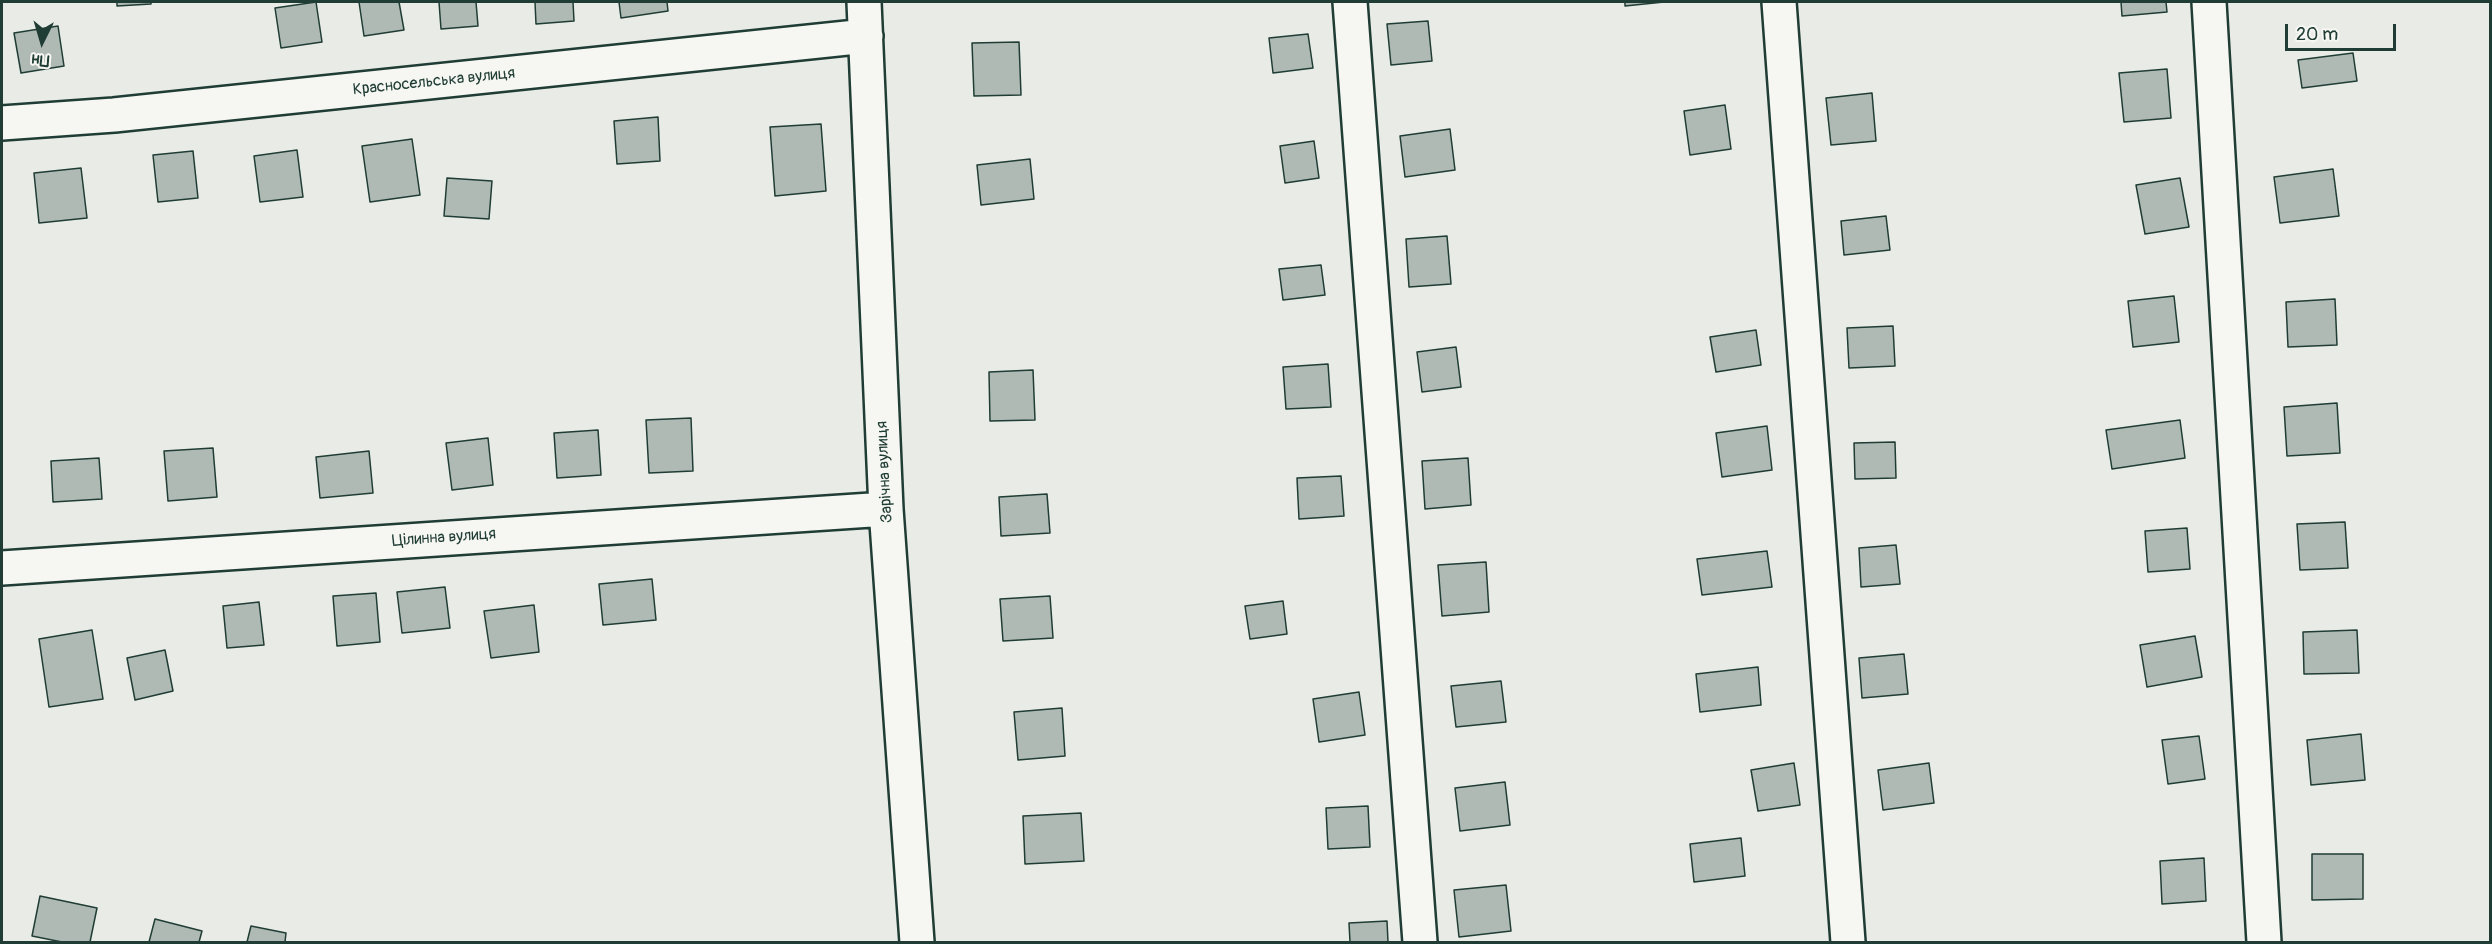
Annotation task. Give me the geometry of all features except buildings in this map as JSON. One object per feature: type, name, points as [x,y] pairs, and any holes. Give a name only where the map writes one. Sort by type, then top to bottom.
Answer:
[{"type":"street","name":"Зарічна вулиця","points":[[864,2],[886,509],[917,942]]},
{"type":"street","points":[[1350,2],[1420,942]]},
{"type":"street","points":[[1779,2],[1848,942]]},
{"type":"street","points":[[2209,2],[2264,942]]},
{"type":"street","name":"Красносельська вулиця","points":[[2,123],[114,116],[866,36]]},
{"type":"street","name":"Цілинна вулиця","points":[[2,568],[886,509]]}]
